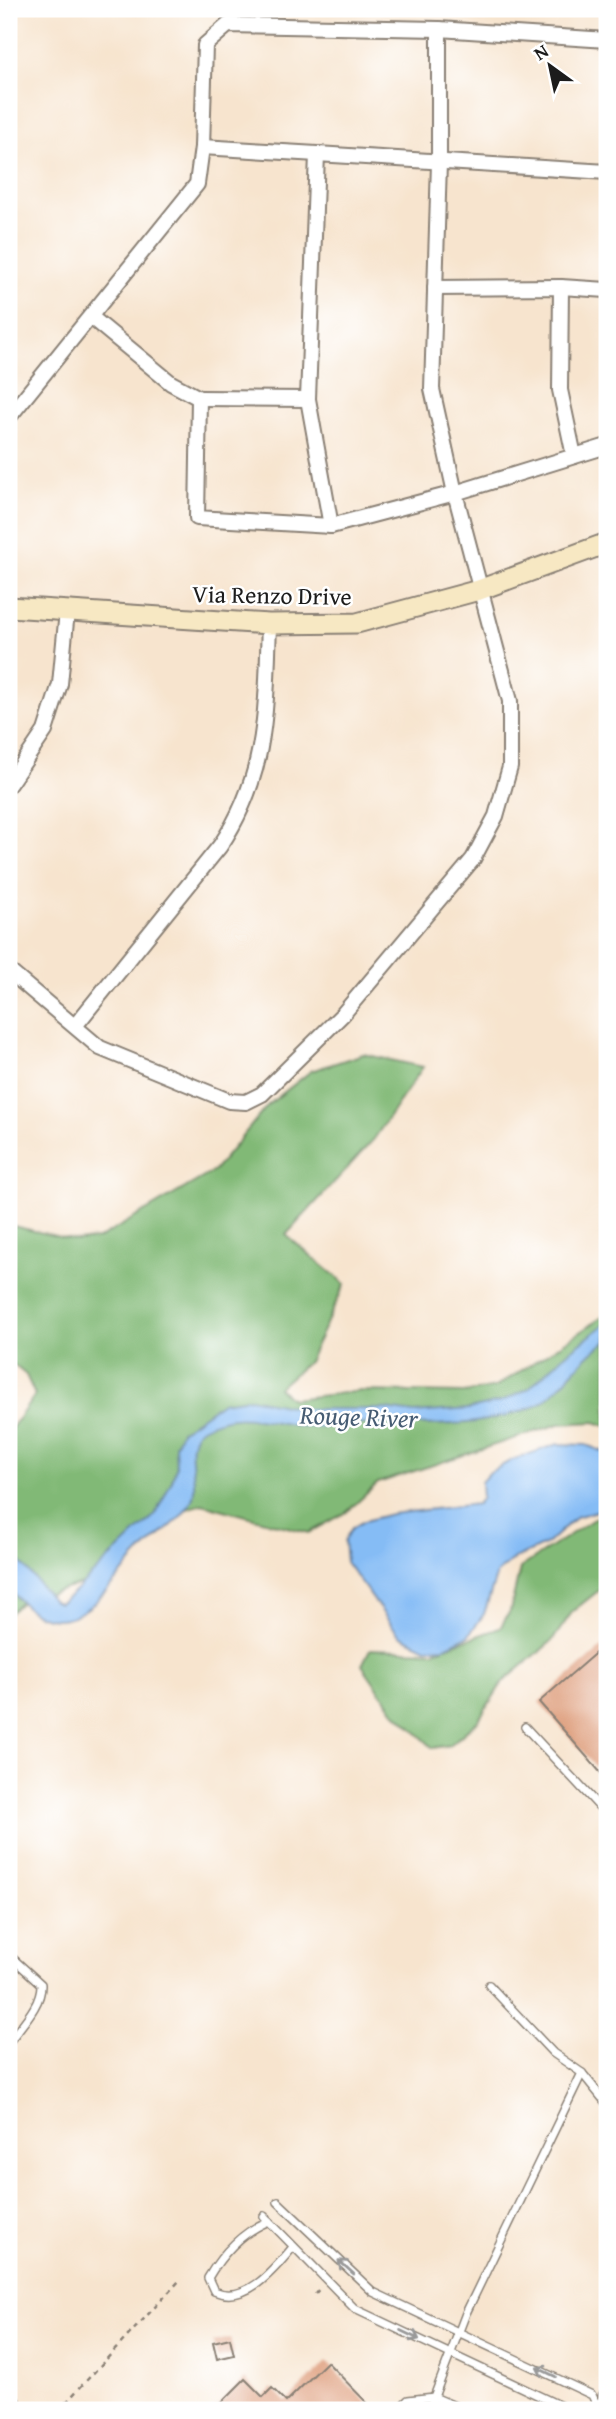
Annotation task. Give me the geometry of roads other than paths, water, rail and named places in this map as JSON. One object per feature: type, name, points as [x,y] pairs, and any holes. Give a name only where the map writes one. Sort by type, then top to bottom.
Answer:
[{"type":"street","points":[[9,417],[197,184],[202,147],[205,45],[228,25],[439,29],[607,40]]},
{"type":"street","points":[[9,971],[100,1048],[229,1101],[246,1102],[262,1094],[343,1014],[473,859],[496,816],[510,768],[510,701],[455,493],[432,389],[439,163],[439,29]]},
{"type":"street","points":[[202,147],[607,172]]},
{"type":"street","points":[[317,154],[308,399],[331,526]]},
{"type":"street","points":[[561,287],[560,390],[574,456]]},
{"type":"street","points":[[435,288],[607,289]]},
{"type":"street","points":[[91,317],[170,383],[199,398],[308,399]]},
{"type":"street","points":[[199,398],[197,518],[331,526],[455,493],[607,446]]},
{"type":"street","name":"Via Renzo Drive","points":[[9,607],[269,624],[357,623],[480,590],[607,543]]},
{"type":"street","points":[[9,784],[45,730],[60,684],[67,611]]},
{"type":"street","points":[[75,1026],[220,846],[240,817],[257,771],[266,726],[269,624]]},
{"type":"street","points":[[600,2410],[607,2395]]},
{"type":"street","points":[[9,2403],[15,2410]]},
{"type":"lane","points":[[525,1727],[607,1815]]},
{"type":"lane","points":[[9,1955],[41,1984],[41,1992],[25,2021],[9,2042]]},
{"type":"lane","points":[[489,1984],[553,2053],[582,2073],[607,2104]]},
{"type":"lane","points":[[429,2410],[458,2330],[582,2073]]},
{"type":"lane","points":[[278,2202],[373,2292],[593,2395],[600,2410]]},
{"type":"lane","points":[[293,2247],[244,2293],[226,2297],[214,2291],[208,2278],[218,2260],[251,2228],[266,2218],[355,2309],[567,2409],[578,2410]]},
{"type":"lane","points":[[398,2410],[408,2400],[434,2397],[464,2410]]},
{"type":"water","name":"Rouge River","points":[[607,1323],[607,1341],[588,1356],[556,1391],[537,1405],[506,1416],[430,1425],[364,1424],[324,1427],[297,1426],[243,1417],[229,1418],[202,1428],[195,1434],[192,1443],[194,1486],[190,1504],[174,1523],[141,1552],[98,1600],[72,1617],[57,1619],[32,1611],[9,1589],[9,1548],[53,1601],[59,1603],[71,1595],[155,1515],[172,1481],[176,1467],[175,1445],[181,1431],[222,1402],[250,1398],[304,1409],[386,1409],[414,1413],[470,1409],[503,1401],[528,1389],[566,1354]]},
{"type":"water","points":[[558,1444],[586,1445],[607,1453],[607,1508],[576,1517],[547,1544],[514,1559],[497,1573],[484,1614],[468,1636],[445,1647],[426,1648],[399,1635],[346,1562],[344,1541],[352,1528],[364,1521],[391,1514],[477,1504],[482,1498],[481,1482],[490,1472],[512,1460]]}]
